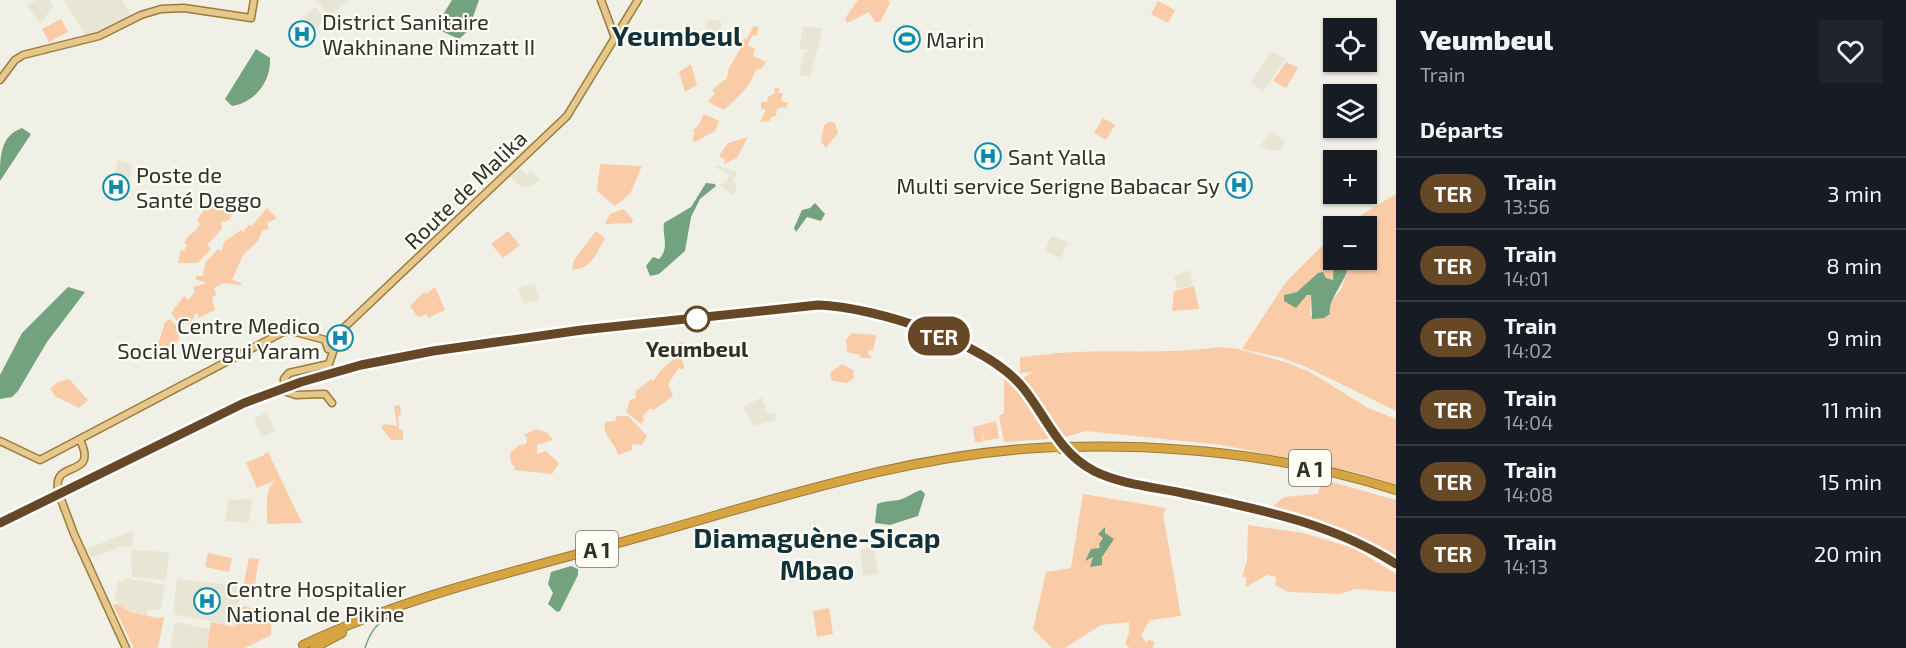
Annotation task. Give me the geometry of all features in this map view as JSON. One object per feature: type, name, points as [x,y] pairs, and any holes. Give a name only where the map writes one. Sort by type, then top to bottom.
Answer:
[{"type":"highway","name":"A 1","points":[[300,647],[388,609],[443,590],[861,475],[961,457],[1062,448],[1136,446],[1237,454],[1324,471],[1396,491]]},
{"type":"highway","name":"A 1","points":[[314,648],[381,614],[448,591],[837,484],[961,457]]},
{"type":"main road","points":[[0,80],[15,60],[27,53],[109,33],[155,10],[184,9],[251,18],[254,0]]},
{"type":"main road","points":[[601,0],[615,37]]},
{"type":"main road","name":"Route de Malika","points":[[332,403],[325,394],[296,395],[285,389],[284,379],[288,373],[327,365],[330,345],[340,334],[567,116],[637,0]]},
{"type":"main road","points":[[0,442],[40,460],[283,332],[292,331],[330,345]]},
{"type":"main road","points":[[80,440],[85,450],[84,461],[79,466],[62,473],[57,481],[58,489],[70,526],[127,648]]},
{"type":"shaded area","points":[[36,0],[49,0],[53,6],[40,24],[27,5]]},
{"type":"shaded area","points":[[64,0],[122,0],[131,16],[102,32],[85,35]]},
{"type":"shaded area","points":[[316,0],[348,0],[330,16]]},
{"type":"shaded area","points":[[452,0],[479,0],[468,31],[459,39],[439,30],[444,13]]},
{"type":"shaded area","points":[[858,0],[888,0],[890,3],[880,22],[875,22],[869,12],[847,23],[845,18]]},
{"type":"shaded area","points":[[1158,1],[1175,10],[1168,23],[1151,14]]},
{"type":"shaded area","points":[[315,7],[326,19],[302,42],[291,29]]},
{"type":"shaded area","points":[[61,19],[68,32],[49,42],[42,29]]},
{"type":"shaded area","points":[[718,20],[721,22],[722,47],[708,49],[705,21]]},
{"type":"shaded area","name":"Marin","points":[[903,24],[921,31],[911,54],[894,46]]},
{"type":"shaded area","points":[[754,26],[759,27],[756,36],[753,35],[747,46],[755,48],[753,56],[766,62],[762,68],[756,70],[747,87],[724,110],[708,102],[715,93],[712,90],[727,78],[729,68],[742,46],[740,41],[747,38]]},
{"type":"shaded area","points":[[803,26],[823,29],[810,77],[799,75],[804,52],[809,51],[799,48]]},
{"type":"shaded area","points":[[256,49],[270,58],[268,75],[260,90],[248,100],[232,106],[225,99]]},
{"type":"shaded area","points":[[1274,52],[1285,59],[1264,91],[1251,83],[1270,53]]},
{"type":"shaded area","points":[[1286,62],[1298,68],[1286,88],[1273,81]]},
{"type":"shaded area","points":[[691,64],[697,85],[685,92],[679,72]]},
{"type":"shaded area","points":[[774,87],[780,89],[778,92],[783,94],[781,101],[788,103],[786,108],[777,109],[776,116],[771,117],[770,121],[760,122],[766,110],[761,108],[761,102],[767,102],[768,97],[775,93]]},
{"type":"shaded area","points":[[704,114],[719,121],[715,131],[695,142],[692,140],[695,132],[692,130],[698,126]]},
{"type":"shaded area","points":[[1103,118],[1115,125],[1106,140],[1094,133]]},
{"type":"shaded area","points":[[829,122],[835,123],[838,133],[826,148],[821,142],[824,125]]},
{"type":"shaded area","points":[[22,128],[31,134],[0,181],[1,155],[5,142],[9,136]]},
{"type":"shaded area","points":[[1270,132],[1286,141],[1280,150],[1269,150],[1260,146]]},
{"type":"shaded area","points":[[748,137],[737,158],[724,164],[725,160],[719,156],[728,143]]},
{"type":"shaded area","points":[[118,160],[132,164],[129,184],[112,178]]},
{"type":"shaded area","points":[[600,164],[642,166],[630,194],[615,206],[597,191]]},
{"type":"shaded area","points":[[716,165],[737,172],[733,181],[737,185],[734,195],[719,185],[727,182],[729,174],[716,168]]},
{"type":"shaded area","points":[[520,168],[527,175],[531,171],[540,179],[533,186],[521,187],[510,177]]},
{"type":"shaded area","points":[[706,183],[716,186],[700,199],[691,217],[685,251],[659,274],[650,276],[646,266],[653,257],[659,259],[664,251],[664,223],[691,207]]},
{"type":"shaded area","points":[[1396,194],[1396,411],[1304,366],[1279,357],[1242,349],[1286,282],[1323,245],[1323,270],[1336,270],[1333,280],[1326,278],[1323,272],[1297,292],[1284,295],[1299,304],[1307,295],[1311,295],[1310,316],[1324,318],[1329,315],[1331,303],[1342,287],[1346,270],[1377,270],[1377,216],[1360,216]]},
{"type":"shaded area","points":[[228,195],[235,198],[229,206],[233,211],[230,219],[225,222],[221,221],[222,229],[207,245],[211,249],[198,263],[178,263],[181,250],[184,251],[187,244],[184,243],[185,240],[200,224],[197,221],[208,202],[216,203]]},
{"type":"shaded area","points":[[815,203],[825,214],[821,221],[807,217],[796,232],[794,228],[802,210],[810,208]]},
{"type":"shaded area","points":[[267,208],[277,218],[267,223],[269,229],[262,231],[258,241],[243,255],[232,280],[241,285],[224,283],[214,288],[217,295],[212,297],[215,310],[198,318],[198,314],[195,314],[190,325],[185,323],[180,325],[171,313],[184,296],[188,300],[195,292],[193,287],[207,283],[195,279],[197,276],[203,276],[205,263],[218,249],[221,251],[225,241],[241,230],[243,232],[249,225],[252,226]]},
{"type":"shaded area","points":[[623,209],[633,219],[632,223],[605,224],[610,214]]},
{"type":"shaded area","points":[[508,231],[520,245],[503,258],[491,244]]},
{"type":"shaded area","points":[[596,231],[605,238],[596,254],[589,264],[579,269],[572,269],[574,260]]},
{"type":"shaded area","points":[[1051,236],[1068,242],[1061,258],[1045,251]]},
{"type":"shaded area","points":[[1190,270],[1193,285],[1177,289],[1174,276]]},
{"type":"shaded area","points":[[1334,270],[1346,270],[1331,304],[1330,314],[1324,318],[1312,319],[1311,295],[1307,295],[1296,308],[1284,301],[1284,295],[1297,292],[1318,273],[1323,272],[1326,278],[1333,280]]},
{"type":"shaded area","points":[[535,283],[539,300],[524,304],[518,288]]},
{"type":"shaded area","points":[[1194,286],[1199,309],[1172,311],[1174,291]]},
{"type":"shaded area","points":[[68,287],[85,292],[47,342],[18,391],[12,397],[0,399],[0,375],[22,333]]},
{"type":"shaded area","points":[[435,287],[445,310],[428,318],[427,314],[418,317],[410,306],[424,292],[426,294]]},
{"type":"shaded area","points":[[170,319],[180,330],[179,338],[170,352],[156,351],[165,322]]},
{"type":"shaded area","points":[[852,333],[876,335],[873,351],[869,350],[868,354],[872,358],[861,358],[860,355],[847,352],[846,340]]},
{"type":"shaded area","points":[[680,342],[688,345],[686,350],[680,353],[684,367],[682,370],[679,368],[668,384],[673,396],[654,410],[650,408],[642,417],[645,419],[641,424],[626,412],[630,400],[636,398],[635,392],[651,379],[653,381],[661,370],[677,356]]},
{"type":"shaded area","points":[[1220,347],[1238,349],[1288,363],[1310,372],[1368,408],[1396,419],[1396,485],[1363,474],[1222,445],[1086,431],[1059,439],[1024,384],[1023,378],[1033,372],[1020,373],[1020,357],[1070,352],[1167,351]]},
{"type":"shaded area","points":[[842,364],[853,370],[854,378],[847,383],[832,381],[830,373]]},
{"type":"shaded area","points":[[1004,377],[1017,390],[1049,439],[1004,442],[999,416],[1004,413]]},
{"type":"shaded area","points":[[69,379],[88,400],[79,408],[55,396],[50,389],[58,382]]},
{"type":"shaded area","points":[[762,397],[768,414],[775,413],[776,420],[754,426],[743,407]]},
{"type":"shaded area","points":[[400,405],[399,429],[403,430],[403,440],[391,440],[381,427],[384,424],[397,426],[394,406]]},
{"type":"shaded area","points":[[267,412],[275,431],[262,437],[254,419]]},
{"type":"shaded area","points":[[617,416],[628,416],[647,436],[642,445],[632,444],[632,450],[618,455],[605,431],[605,422],[615,421]]},
{"type":"shaded area","points":[[996,421],[999,438],[984,441],[982,431],[983,442],[975,442],[973,427]]},
{"type":"shaded area","points":[[536,429],[548,433],[553,440],[537,445],[537,454],[546,451],[559,463],[552,474],[514,470],[515,467],[511,463],[510,453],[519,445],[526,444],[527,438],[524,435]]},
{"type":"shaded area","points":[[268,452],[302,523],[267,524],[269,489],[276,480],[257,488],[246,463],[264,455],[270,467],[264,454]]},
{"type":"shaded area","points":[[1321,479],[1396,500],[1396,558],[1336,527],[1271,508],[1284,497],[1318,494]]},
{"type":"shaded area","points":[[921,490],[925,494],[918,516],[890,525],[875,523],[877,504],[902,499]]},
{"type":"shaded area","points":[[1083,494],[1166,508],[1163,514],[1181,616],[1150,620],[1141,635],[1146,643],[1149,640],[1155,642],[1153,648],[1130,648],[1125,644],[1129,633],[1129,622],[1101,625],[1065,648],[1052,648],[1033,629],[1046,572],[1071,568]]},
{"type":"shaded area","points":[[252,499],[249,523],[225,521],[228,500]]},
{"type":"shaded area","points":[[1248,525],[1303,533],[1354,548],[1396,574],[1396,592],[1356,589],[1340,594],[1288,592],[1275,585],[1276,577],[1267,575],[1246,587],[1246,578],[1242,576],[1247,562]]},
{"type":"shaded area","points":[[1105,527],[1105,533],[1114,539],[1102,557],[1102,565],[1090,567],[1093,557],[1085,561],[1091,549],[1100,548],[1099,544],[1103,538],[1098,534]]},
{"type":"shaded area","points":[[134,530],[132,546],[120,547],[91,558],[87,549]]},
{"type":"shaded area","points":[[874,548],[878,574],[863,576],[860,549]]},
{"type":"shaded area","points":[[131,550],[169,552],[166,580],[132,577]]},
{"type":"shaded area","points":[[208,553],[232,558],[229,572],[205,567]]},
{"type":"shaded area","points":[[249,558],[259,559],[254,590],[243,588]]},
{"type":"shaded area","points":[[571,566],[578,569],[578,575],[560,611],[557,612],[548,604],[553,593],[548,584],[551,572]]},
{"type":"shaded area","points":[[127,578],[165,585],[161,610],[148,609],[147,615],[130,612],[117,604],[118,601],[114,600],[119,580],[122,582]]},
{"type":"shaded area","name":"Centre Hospitalier National de Pikine","points":[[177,579],[241,586],[236,626],[173,614]]},
{"type":"shaded area","points":[[117,604],[130,612],[157,618],[164,617],[158,648],[134,648],[113,605]]},
{"type":"shaded area","points":[[246,606],[271,618],[271,635],[245,648],[207,648],[211,622],[235,627],[238,608]]},
{"type":"shaded area","points":[[829,608],[833,634],[817,637],[813,611]]},
{"type":"shaded area","points":[[175,622],[210,629],[207,648],[170,648]]},
{"type":"waterway","points":[[365,648],[375,628],[393,615]]},
{"type":"railway","points":[[0,523],[211,418],[269,394],[337,371],[433,351],[582,330],[818,305],[868,312],[897,320],[956,341],[982,355],[1004,369],[1021,385],[1070,454],[1094,471],[1126,482],[1265,511],[1319,527],[1345,537],[1396,564]]},
{"type":"train","name":"TER","points":[[0,523],[244,403],[301,382],[361,365],[433,351],[582,330],[744,314],[799,305],[818,305],[863,310],[975,349],[1000,365],[1020,383],[1056,438],[1075,459],[1102,474],[1315,524],[1361,544],[1396,564]]},
{"type":"place","name":"District Sanitaire Wakhinane Nimzatt II","points":[[302,34]]},
{"type":"place","name":"Marin","points":[[907,39]]},
{"type":"place","name":"Sant Yalla","points":[[988,156]]},
{"type":"place","name":"Multi service Serigne Babacar Sy","points":[[1239,185]]},
{"type":"place","name":"Poste de Santé Deggo","points":[[116,187]]},
{"type":"place","name":"Yeumbeul","points":[[697,319]]},
{"type":"place","name":"Centre Medico Social Wergui Yaram","points":[[340,338]]},
{"type":"place","name":"Centre Hospitalier National de Pikine","points":[[207,601]]},
{"type":"district","name":"Yeumbeul","points":[[677,35]]},
{"type":"district","name":"Diamaguène-Sicap Mbao","points":[[817,553]]}]
